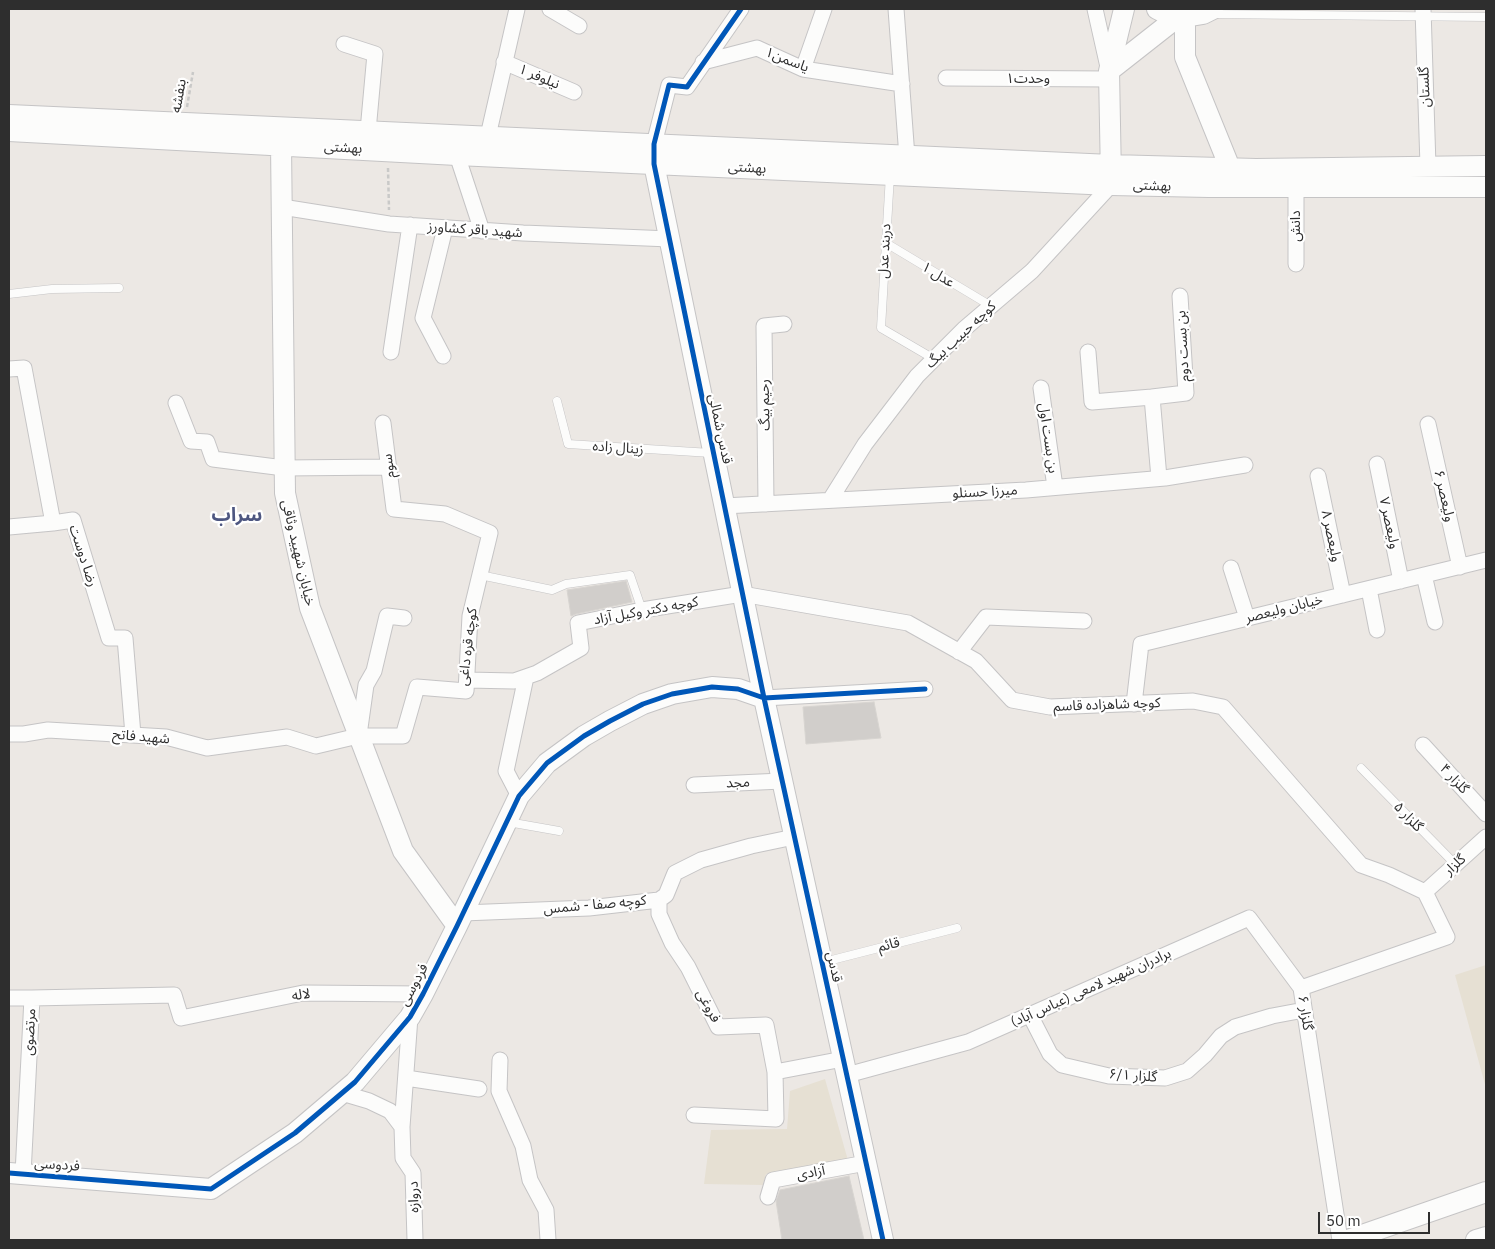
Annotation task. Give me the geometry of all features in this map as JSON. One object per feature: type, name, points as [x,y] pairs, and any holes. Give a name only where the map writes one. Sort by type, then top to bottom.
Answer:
[{"type":"main road","points":[[1111,175],[1109,75],[1124,9]]},
{"type":"main road","points":[[1157,9],[1167,14],[1195,14]]},
{"type":"main road","points":[[1109,75],[1195,14]]},
{"type":"main road","points":[[1195,14],[1185,57],[1230,178]]},
{"type":"main road","points":[[9,100],[15,127]]},
{"type":"main road","name":"بهشتی","points":[[15,127],[184,123],[488,136],[654,154],[890,175],[1111,175],[1230,178],[1296,187],[1486,187]]},
{"type":"main road","name":"بهشتی","points":[[15,127],[282,145],[457,154],[907,157],[1111,175]]},
{"type":"main road","name":"خیابان شهیید وثاقی","points":[[282,145],[285,493],[310,608],[403,851],[460,919]]},
{"type":"main road","name":"قدس شمالی","points":[[654,154],[713,454],[764,698]]},
{"type":"main road","name":"بهشتی","points":[[1230,178],[1256,169],[1486,166]]},
{"type":"main road","name":"فردوسی","points":[[16,1173],[211,1188],[295,1133],[356,1082],[410,1017],[519,796],[547,763],[593,731],[643,704],[672,694],[712,688],[738,689],[764,698]]},
{"type":"main road","name":"قدس","points":[[764,698],[883,1240]]},
{"type":"main road","points":[[1348,1240],[1486,1192]]},
{"type":"main road","points":[[1476,1240],[1486,1237]]},
{"type":"street","points":[[488,136],[517,9]]},
{"type":"street","points":[[550,9],[579,26]]},
{"type":"street","points":[[654,154],[669,85],[687,86],[741,9]]},
{"type":"street","points":[[803,69],[824,9]]},
{"type":"street","points":[[896,9],[907,157]]},
{"type":"street","points":[[1095,9],[1109,75]]},
{"type":"street","name":"گلستان","points":[[1423,13],[1428,166]]},
{"type":"street","points":[[344,44],[375,54],[368,131]]},
{"type":"street","name":"یاسمن۱","points":[[703,62],[757,48],[803,69],[902,84]]},
{"type":"street","name":"نیلوفر ۱","points":[[504,62],[574,92]]},
{"type":"street","name":"وحدت۱","points":[[946,78],[1109,75]]},
{"type":"street","points":[[457,154],[482,230]]},
{"type":"street","name":"کوچه حبیب بیگ","points":[[830,500],[864,444],[917,376],[964,329],[1032,271],[1111,175]]},
{"type":"street","name":"دانش","points":[[1296,187],[1296,264]]},
{"type":"street","name":"شهید باقر کشاورز","points":[[282,207],[389,224],[670,239]]},
{"type":"street","points":[[391,352],[410,225]]},
{"type":"street","points":[[443,356],[422,318],[445,228]]},
{"type":"street","name":"بن بست دوم","points":[[1088,352],[1092,402],[1152,398],[1186,393],[1180,296]]},
{"type":"street","name":"رحیم بیگ","points":[[766,504],[764,326],[784,324]]},
{"type":"street","name":"رضا دوست","points":[[9,369],[24,368],[53,523],[73,520],[109,638],[125,638],[133,735]]},
{"type":"street","name":"بن بست اول","points":[[1040,388],[1055,487]]},
{"type":"street","points":[[1152,398],[1158,478]]},
{"type":"street","points":[[176,404],[192,441],[207,442],[213,459],[284,468],[389,467]]},
{"type":"street","name":"سوم","points":[[384,423],[394,509]]},
{"type":"street","name":"ولیعصر ۶","points":[[1428,424],[1460,567]]},
{"type":"street","name":"ولیعصر ۷","points":[[1377,464],[1402,581]]},
{"type":"street","name":"میرزا حسنلو","points":[[724,506],[1055,487],[1158,478],[1245,465]]},
{"type":"street","name":"ولیعصر ۸","points":[[1318,476],[1343,595]]},
{"type":"street","name":"کوچه قره داغی","points":[[358,736],[403,736],[417,688],[466,691],[470,616],[490,533],[445,514],[394,509]]},
{"type":"street","points":[[9,527],[53,523]]},
{"type":"street","name":"خیابان ولیعصر","points":[[1134,704],[1141,644],[1486,560]]},
{"type":"street","points":[[1231,568],[1247,618]]},
{"type":"street","points":[[1424,575],[1435,622]]},
{"type":"street","points":[[1369,589],[1377,630]]},
{"type":"street","name":"کوچه دکتر وکیل آزاد","points":[[466,680],[514,681],[537,672],[581,648],[578,623],[642,610],[742,594]]},
{"type":"street","name":"کوچه شاهزاده قاسم","points":[[742,594],[908,623],[976,661],[1012,700],[1050,707],[1194,701],[1223,707],[1361,865],[1389,875],[1424,892]]},
{"type":"street","points":[[358,736],[366,685],[374,671],[387,616],[404,618]]},
{"type":"street","points":[[960,652],[986,618],[1084,621]]},
{"type":"street","points":[[519,796],[506,771],[526,677]]},
{"type":"street","points":[[764,698],[924,689]]},
{"type":"street","name":"شهید فاتح","points":[[9,734],[24,734],[48,730],[166,737],[207,748],[287,737],[316,746],[358,736]]},
{"type":"street","name":"گلزار ۴","points":[[1423,745],[1486,814]]},
{"type":"street","name":"مجد","points":[[694,785],[782,781]]},
{"type":"street","name":"کوچه صفا - شمس","points":[[460,919],[659,900],[666,895],[674,873],[701,860],[751,846],[794,837]]},
{"type":"street","name":"گلزار","points":[[1424,892],[1486,837]]},
{"type":"street","name":"گلزار ۶","points":[[1340,1240],[1301,988],[1447,937],[1424,892]]},
{"type":"street","name":"فروغی","points":[[659,900],[659,914],[672,943],[688,967],[718,1027],[766,1025],[775,1072],[776,1118],[694,1114]]},
{"type":"street","name":"برادران شهید لامعی (عباس آباد)","points":[[845,1067],[968,1042],[1249,918],[1301,988]]},
{"type":"street","name":"لاله","points":[[181,1018],[303,993],[423,994]]},
{"type":"street","name":"مرتضوی","points":[[16,1173],[32,998],[174,995],[181,1018]]},
{"type":"street","points":[[9,998],[32,998]]},
{"type":"street","name":"گلزار ۶/۱","points":[[1030,1015],[1050,1054],[1062,1065],[1109,1076],[1165,1078],[1187,1071],[1205,1056],[1221,1036],[1235,1027],[1272,1016],[1304,1010]]},
{"type":"street","name":"دروازه","points":[[410,1017],[402,1127],[403,1158],[413,1173],[415,1240]]},
{"type":"street","points":[[500,1060],[499,1091],[523,1146],[530,1180],[546,1210],[548,1240]]},
{"type":"street","points":[[775,1072],[845,1067]]},
{"type":"street","points":[[406,1078],[479,1089]]},
{"type":"street","points":[[342,1093],[370,1101],[390,1111],[402,1127]]},
{"type":"street","name":"آزادی","points":[[768,1197],[773,1180],[866,1163]]},
{"type":"lane","points":[[1195,14],[1423,13],[1486,17]]},
{"type":"lane","name":"دربند عدل","points":[[890,175],[881,328],[934,359]]},
{"type":"lane","name":"عدل ۱","points":[[886,244],[991,306]]},
{"type":"lane","points":[[9,294],[52,289],[119,288]]},
{"type":"lane","name":"زینال زاده","points":[[557,401],[568,444],[713,454]]},
{"type":"lane","points":[[480,575],[552,590],[566,584],[630,575],[642,610]]},
{"type":"lane","name":"گلزار ۵","points":[[1361,768],[1456,865]]},
{"type":"lane","points":[[506,822],[559,831]]},
{"type":"lane","name":"قائم","points":[[822,962],[957,928]]},
{"type":"path","points":[[388,151],[389,224]]},
{"type":"shaded area","points":[[1486,965],[1486,1088],[1455,975]]},
{"type":"shaded area","points":[[825,1079],[849,1164],[766,1174],[763,1185],[704,1184],[711,1130],[787,1129],[790,1091]]},
{"type":"building","points":[[626,581],[632,602],[571,616],[567,590]]},
{"type":"building","points":[[874,702],[881,738],[806,744],[803,707]]},
{"type":"building","points":[[849,1176],[864,1240],[782,1240],[776,1201],[780,1190]]},
{"type":"cycle path","points":[[741,9],[687,87],[669,85],[654,144],[654,164],[764,698],[883,1240]]},
{"type":"cycle path","points":[[9,1173],[211,1189],[295,1133],[355,1082],[410,1017],[457,926],[519,796],[547,763],[584,736],[610,721],[643,704],[672,694],[712,687],[738,689],[764,698],[925,689]]},
{"type":"district","name":"سراب","points":[[237,516]]}]
